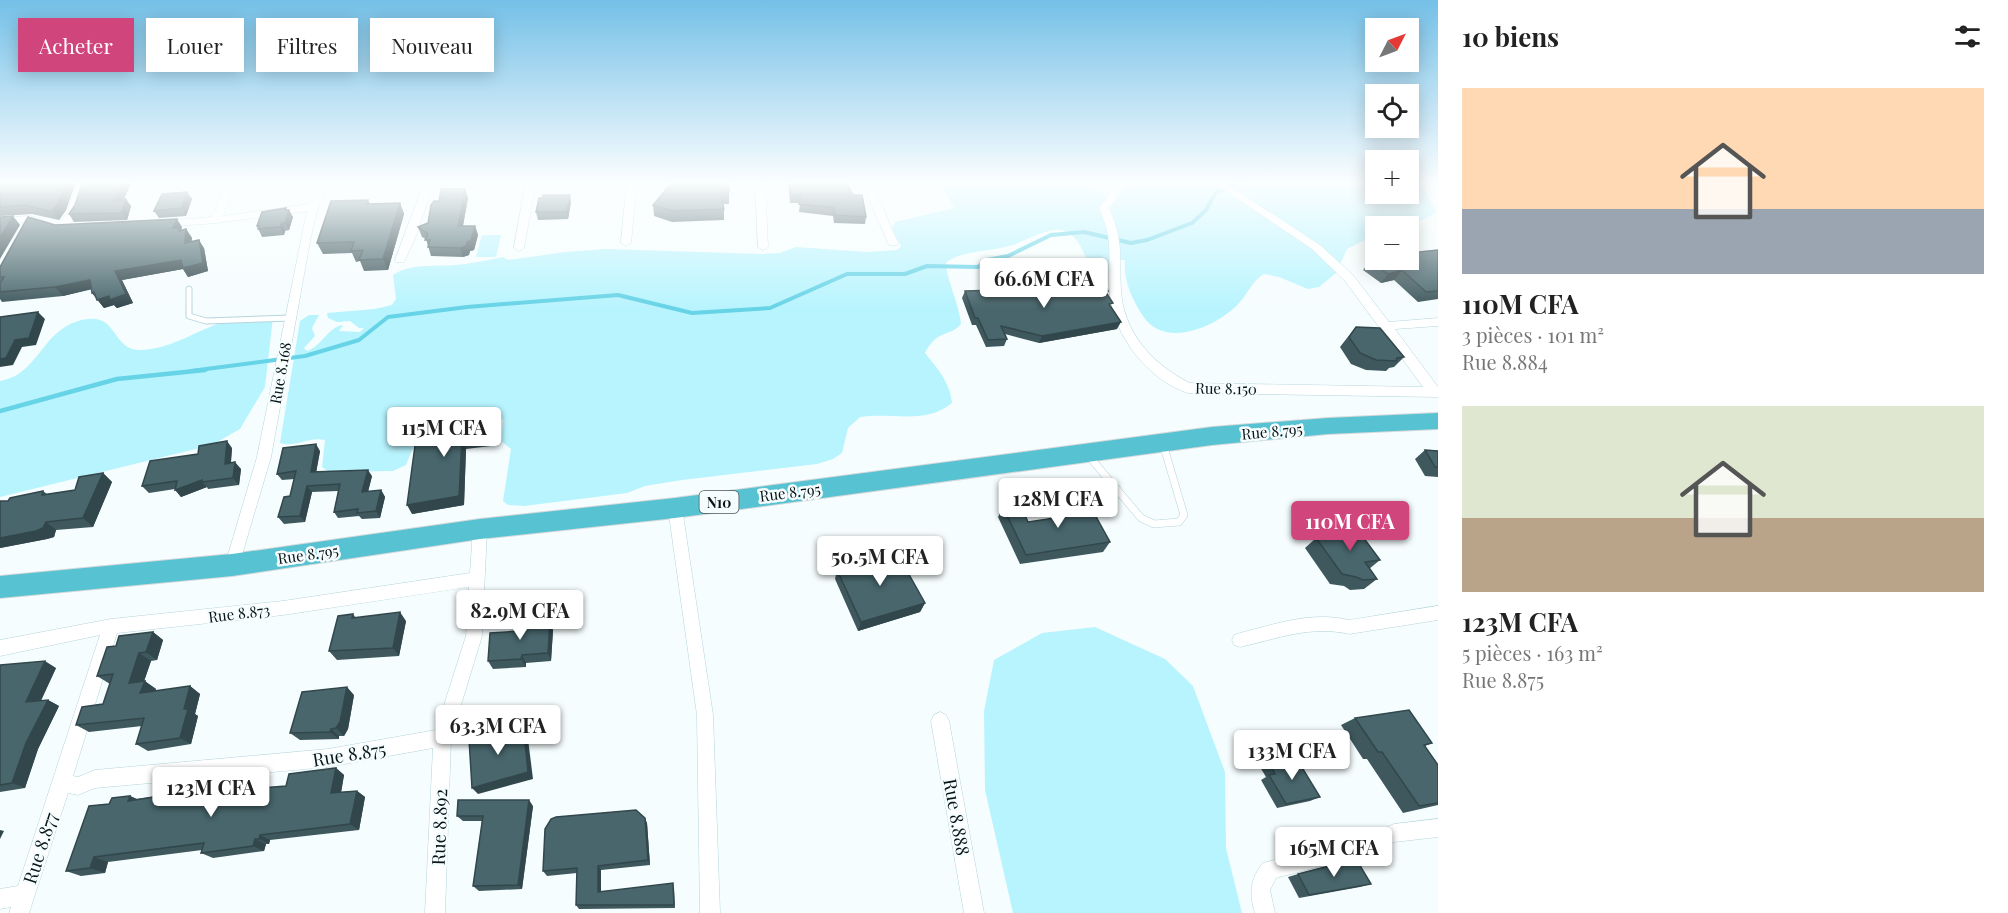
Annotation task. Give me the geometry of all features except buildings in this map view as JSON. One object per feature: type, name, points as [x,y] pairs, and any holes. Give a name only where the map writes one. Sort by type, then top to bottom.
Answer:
[{"type":"highway","name":"Rue 8.795","points":[[0,587],[232,565],[480,529],[675,508],[1212,436],[1328,426],[1438,421]]},
{"type":"street","points":[[25,224],[75,228]]},
{"type":"street","points":[[62,228],[65,224]]},
{"type":"street","points":[[150,226],[176,224]]},
{"type":"street","name":"Rue 8.168","points":[[232,565],[264,457],[310,224]]},
{"type":"street","points":[[400,260],[415,224]]},
{"type":"street","points":[[519,248],[523,224]]},
{"type":"street","points":[[626,243],[628,224]]},
{"type":"street","points":[[762,224],[763,247]]},
{"type":"street","points":[[885,224],[893,243]]},
{"type":"street","name":"Rue 8.150","points":[[1111,224],[1113,229],[1116,299],[1125,331],[1155,368],[1174,382],[1188,388],[1436,392]]},
{"type":"street","points":[[1280,224],[1316,248],[1349,278],[1436,392]]},
{"type":"street","points":[[1386,326],[1438,322]]},
{"type":"street","points":[[675,508],[705,715],[710,913]]},
{"type":"street","name":"Rue 8.892","points":[[435,913],[442,738],[474,636],[480,529]]},
{"type":"street","name":"Rue 8.873","points":[[0,648],[111,626],[271,609],[478,579]]},
{"type":"street","points":[[1240,640],[1317,623],[1335,622],[1349,627],[1438,613]]},
{"type":"street","points":[[62,783],[111,626]]},
{"type":"street","name":"Rue 8.888","points":[[940,721],[974,913]]},
{"type":"street","name":"Rue 8.875","points":[[62,783],[78,786],[95,779],[328,759],[442,738]]},
{"type":"street","name":"Rue 8.877","points":[[22,904],[62,783]]},
{"type":"street","points":[[1265,913],[1259,893],[1261,880],[1270,870],[1366,845],[1394,833],[1438,828]]},
{"type":"street","points":[[0,899],[22,904]]},
{"type":"lane","points":[[189,289],[189,316],[206,321],[291,318]]},
{"type":"lane","points":[[1087,453],[1141,518],[1154,524],[1179,522],[1184,515],[1163,444]]},
{"type":"shaded area","points":[[894,224],[1365,224],[1365,240],[1347,249],[1336,273],[1319,287],[1308,289],[1279,277],[1264,274],[1231,311],[1206,326],[1178,333],[1164,332],[1153,326],[1143,316],[1129,289],[1125,275],[1125,260],[1114,260],[1097,274],[1077,240],[1064,231],[1048,231],[1009,246],[951,259],[946,263],[961,324],[934,340],[925,353],[946,382],[952,403],[942,410],[920,416],[860,417],[848,428],[842,453],[833,459],[817,464],[682,480],[645,486],[627,493],[524,506],[508,505],[503,501],[511,449],[501,441],[503,420],[497,415],[475,417],[463,428],[416,441],[406,465],[393,471],[329,472],[322,467],[325,440],[280,443],[300,321],[309,315],[319,315],[312,328],[315,336],[304,348],[307,351],[338,326],[343,325],[339,331],[360,332],[364,328],[359,328],[350,321],[337,322],[328,318],[327,313],[375,309],[392,305],[396,299],[393,275],[400,271],[415,267],[473,263],[503,257],[508,260],[606,249],[762,254],[780,253],[796,247],[867,252],[897,250],[901,246],[892,229]]},
{"type":"shaded area","points":[[482,235],[501,235],[496,257],[476,257]]},
{"type":"shaded area","points":[[273,317],[265,387],[240,429],[212,445],[0,497],[0,381],[13,377],[23,370],[55,334],[65,327],[78,321],[101,320],[123,343],[139,350],[163,346],[231,320]]},
{"type":"shaded area","points":[[1095,627],[1165,659],[1193,686],[1225,772],[1226,848],[1242,913],[1013,913],[985,790],[984,711],[994,660],[1042,633]]},
{"type":"waterway","points":[[191,371],[305,356],[359,340],[388,317],[467,307],[618,295],[692,313],[770,308],[847,274],[905,274],[927,266],[978,267],[987,260],[1008,256],[1051,235],[1084,232],[1131,243],[1147,240],[1190,224]]},
{"type":"waterway","points":[[0,411],[117,379],[205,370]]}]
